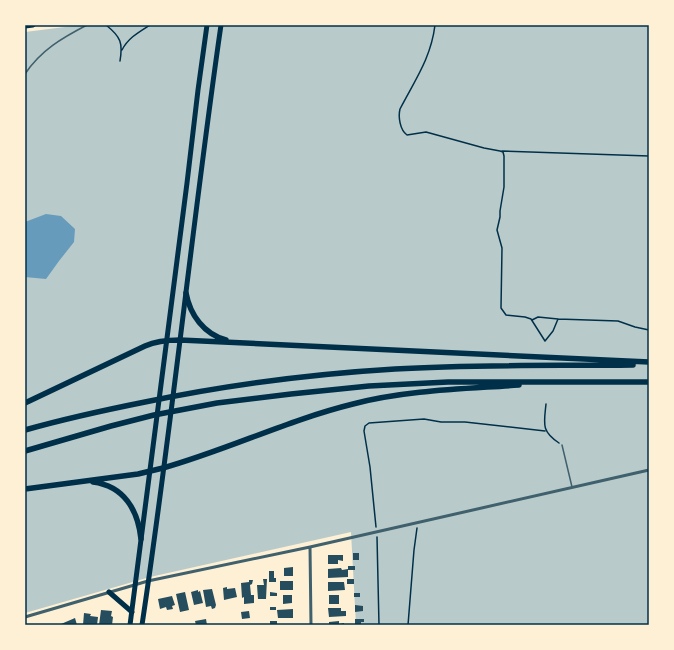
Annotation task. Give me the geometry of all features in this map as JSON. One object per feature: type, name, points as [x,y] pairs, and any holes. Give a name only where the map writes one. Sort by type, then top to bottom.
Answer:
[{"type":"highway","points":[[186,293],[193,314],[202,326],[217,337],[238,343]]},
{"type":"highway","points":[[25,403],[145,346],[154,342],[166,340],[649,364]]},
{"type":"highway","points":[[25,430],[134,404],[194,393],[296,378],[395,369],[473,366],[649,364]]},
{"type":"highway","points":[[25,451],[133,420],[194,407],[278,396],[396,384],[448,382],[649,382]]},
{"type":"highway","points":[[25,489],[149,472],[325,412],[367,400],[420,392],[559,382]]},
{"type":"highway","points":[[79,482],[102,484],[120,494],[130,504],[136,515],[140,538]]},
{"type":"main road","points":[[25,26],[33,25]]},
{"type":"main road","points":[[130,625],[207,25]]},
{"type":"main road","points":[[142,625],[221,25]]},
{"type":"main road","points":[[108,592],[132,612]]},
{"type":"street","points":[[25,617],[148,581],[310,547],[649,470]]},
{"type":"street","points":[[310,547],[311,625]]},
{"type":"lane","points":[[25,74],[34,61],[54,43],[87,25]]},
{"type":"lane","points":[[562,445],[572,487]]},
{"type":"path","points":[[106,25],[116,33],[121,42],[122,50],[120,61]]},
{"type":"path","points":[[122,50],[126,43],[136,33],[150,25]]},
{"type":"path","points":[[435,25],[433,40],[426,61],[400,109],[400,121],[403,132],[409,135],[426,132],[484,148],[500,150],[649,156]]},
{"type":"path","points":[[500,150],[503,152],[504,156],[504,187],[497,228],[502,248],[501,308],[506,315],[525,317],[532,320],[545,341],[558,319]]},
{"type":"path","points":[[532,320],[538,317],[621,321],[635,327],[649,330]]},
{"type":"path","points":[[546,404],[544,422],[545,431],[550,437],[562,445]]},
{"type":"path","points":[[375,513],[364,431],[365,426],[369,423],[424,419],[441,422],[465,422],[545,431]]},
{"type":"path","points":[[408,625],[417,530]]},
{"type":"path","points":[[377,544],[379,625]]},
{"type":"shaded area","points":[[81,25],[649,25],[649,625],[356,625],[351,532],[150,577],[25,613],[25,32]]},
{"type":"water","points":[[46,214],[61,216],[75,229],[74,242],[46,279],[25,277],[25,222]]},
{"type":"building","points":[[353,553],[359,553],[359,560],[353,560]]},
{"type":"building","points":[[328,555],[343,555],[343,561],[338,560],[338,564],[328,564]]},
{"type":"building","points":[[348,566],[355,566],[355,570],[348,570]]},
{"type":"building","points":[[293,567],[293,576],[284,576],[284,568]]},
{"type":"building","points":[[341,568],[342,570],[348,569],[348,577],[328,578],[328,569]]},
{"type":"building","points":[[269,571],[274,571],[274,578],[276,578],[276,582],[269,582]]},
{"type":"building","points":[[263,579],[267,579],[266,599],[258,599],[257,585],[264,585]]},
{"type":"building","points":[[347,579],[354,579],[354,584],[347,584]]},
{"type":"building","points":[[249,580],[253,580],[252,584],[250,585],[251,595],[254,595],[254,603],[244,604],[241,583],[249,582]]},
{"type":"building","points":[[280,581],[293,581],[293,590],[280,590]]},
{"type":"building","points":[[328,582],[344,582],[345,590],[328,591]]},
{"type":"building","points":[[227,587],[227,589],[235,588],[237,597],[224,600],[223,588]]},
{"type":"building","points":[[212,589],[216,605],[215,608],[212,609],[211,606],[206,607],[203,590]]},
{"type":"building","points":[[198,590],[198,592],[200,591],[203,603],[194,605],[191,592]]},
{"type":"building","points":[[185,592],[189,610],[180,612],[176,594]]},
{"type":"building","points":[[270,592],[277,593],[277,596],[270,596]]},
{"type":"building","points":[[354,593],[360,593],[360,597],[354,597]]},
{"type":"building","points":[[283,595],[292,595],[292,603],[283,604]]},
{"type":"building","points":[[329,595],[339,595],[339,604],[329,604]]},
{"type":"building","points":[[172,596],[175,605],[172,606],[173,609],[167,610],[166,607],[160,609],[158,599]]},
{"type":"building","points":[[355,605],[363,606],[363,611],[355,612]]},
{"type":"building","points":[[270,607],[276,607],[276,610],[270,610]]},
{"type":"building","points":[[328,608],[341,608],[341,611],[346,611],[346,616],[329,617]]},
{"type":"building","points":[[293,609],[293,618],[278,618],[277,610]]},
{"type":"building","points":[[101,610],[112,611],[112,625],[99,625]]},
{"type":"building","points":[[249,611],[250,618],[242,619],[241,612]]},
{"type":"building","points":[[84,613],[91,614],[90,616],[98,617],[97,625],[83,625]]},
{"type":"building","points":[[75,618],[77,625],[61,625],[61,624]]},
{"type":"building","points":[[206,619],[207,625],[196,625],[195,621]]},
{"type":"building","points":[[355,619],[364,619],[364,622],[361,622],[361,625],[355,625]]},
{"type":"building","points":[[270,621],[277,621],[277,625],[270,625]]},
{"type":"building","points":[[339,621],[339,624],[344,623],[344,625],[329,624],[329,622]]}]
